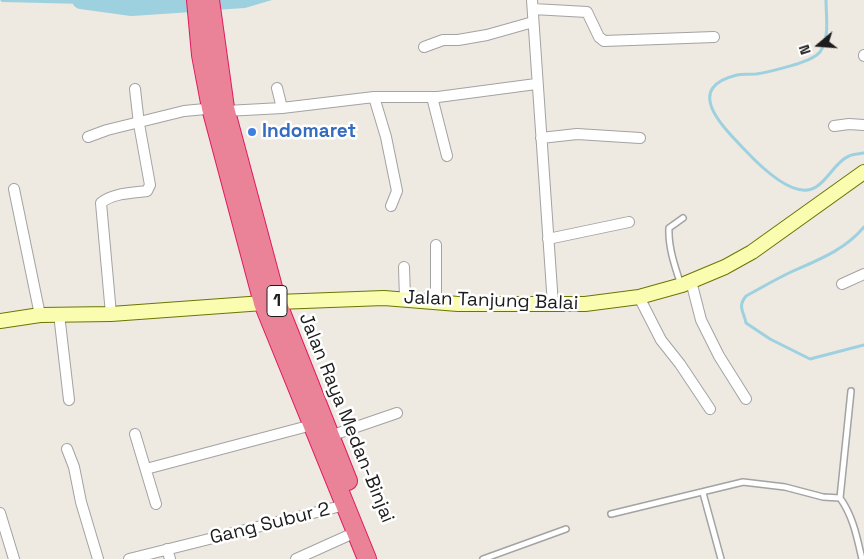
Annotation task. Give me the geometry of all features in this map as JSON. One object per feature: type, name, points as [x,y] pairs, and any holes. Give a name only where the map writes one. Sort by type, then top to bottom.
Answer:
[{"type":"highway","name":"Jalan Raya Medan-Binjai","points":[[187,0],[202,31]]},
{"type":"highway","name":"Jalan Raya Medan-Binjai","points":[[196,0],[220,109],[270,303],[312,425],[367,559]]},
{"type":"highway","name":"Jalan Raya Medan-Binjai","points":[[210,0],[202,31],[201,55],[220,109]]},
{"type":"highway","name":"Jalan Raya Medan-Binjai","points":[[270,303],[330,436],[378,559]]},
{"type":"street","points":[[553,305],[536,84],[532,4],[586,12],[599,37],[604,41],[714,37]]},
{"type":"street","points":[[424,47],[443,40],[458,40],[487,35],[533,22]]},
{"type":"street","points":[[88,137],[107,130],[139,124],[184,111],[282,108],[374,97],[432,98],[536,84]]},
{"type":"street","points":[[277,88],[282,108]]},
{"type":"street","points":[[111,314],[101,203],[105,199],[112,197],[148,190],[150,185],[135,89]]},
{"type":"street","points":[[374,97],[386,136],[397,191],[391,206]]},
{"type":"street","points":[[432,98],[447,156]]},
{"type":"street","points":[[834,126],[864,125]]},
{"type":"street","points":[[541,138],[576,134],[640,138]]},
{"type":"street","name":"Jalan Tanjung Balai","points":[[0,321],[40,315],[111,314],[270,303],[405,299],[458,304],[553,305],[585,304],[639,298],[686,283],[725,267],[752,252],[864,172]]},
{"type":"street","points":[[14,189],[40,315]]},
{"type":"street","points":[[548,239],[629,222]]},
{"type":"street","points":[[436,246],[436,302]]},
{"type":"street","points":[[404,267],[405,299]]},
{"type":"street","points":[[842,284],[864,274]]},
{"type":"street","points":[[686,283],[701,320],[746,399]]},
{"type":"street","points":[[639,298],[660,340],[680,364],[710,409]]},
{"type":"street","points":[[59,314],[69,400]]},
{"type":"street","points":[[330,436],[397,413]]},
{"type":"street","points":[[146,469],[312,425]]},
{"type":"street","points":[[135,434],[156,504]]},
{"type":"street","points":[[67,449],[74,467],[81,502],[98,559]]},
{"type":"street","name":"Gang Subur 2","points":[[130,559],[168,554],[345,506]]},
{"type":"street","points":[[0,513],[14,559]]},
{"type":"street","points":[[296,559],[356,532]]},
{"type":"lane","points":[[683,218],[669,228],[669,238],[675,266],[686,283]]},
{"type":"lane","points":[[851,391],[840,498],[852,521],[862,559]]},
{"type":"lane","points":[[611,514],[743,482],[785,487],[823,497],[840,498]]},
{"type":"lane","points":[[703,492],[721,559]]},
{"type":"lane","points":[[483,559],[566,529]]},
{"type":"water","points":[[0,0],[272,0],[245,8],[183,12],[162,2],[125,5],[2,2]]},
{"type":"waterway","points":[[81,0],[132,7],[191,3]]},
{"type":"waterway","points":[[826,0],[826,34],[823,46],[818,54],[797,64],[756,74],[737,75],[721,81],[712,89],[710,98],[712,108],[726,130],[758,163],[777,179],[797,189],[807,190],[816,187],[844,159],[852,155],[864,153]]},
{"type":"waterway","points":[[864,227],[840,248],[746,296],[742,303],[746,323],[770,339],[810,359],[864,345]]},
{"type":"place","name":"Indomaret","points":[[252,132]]}]
